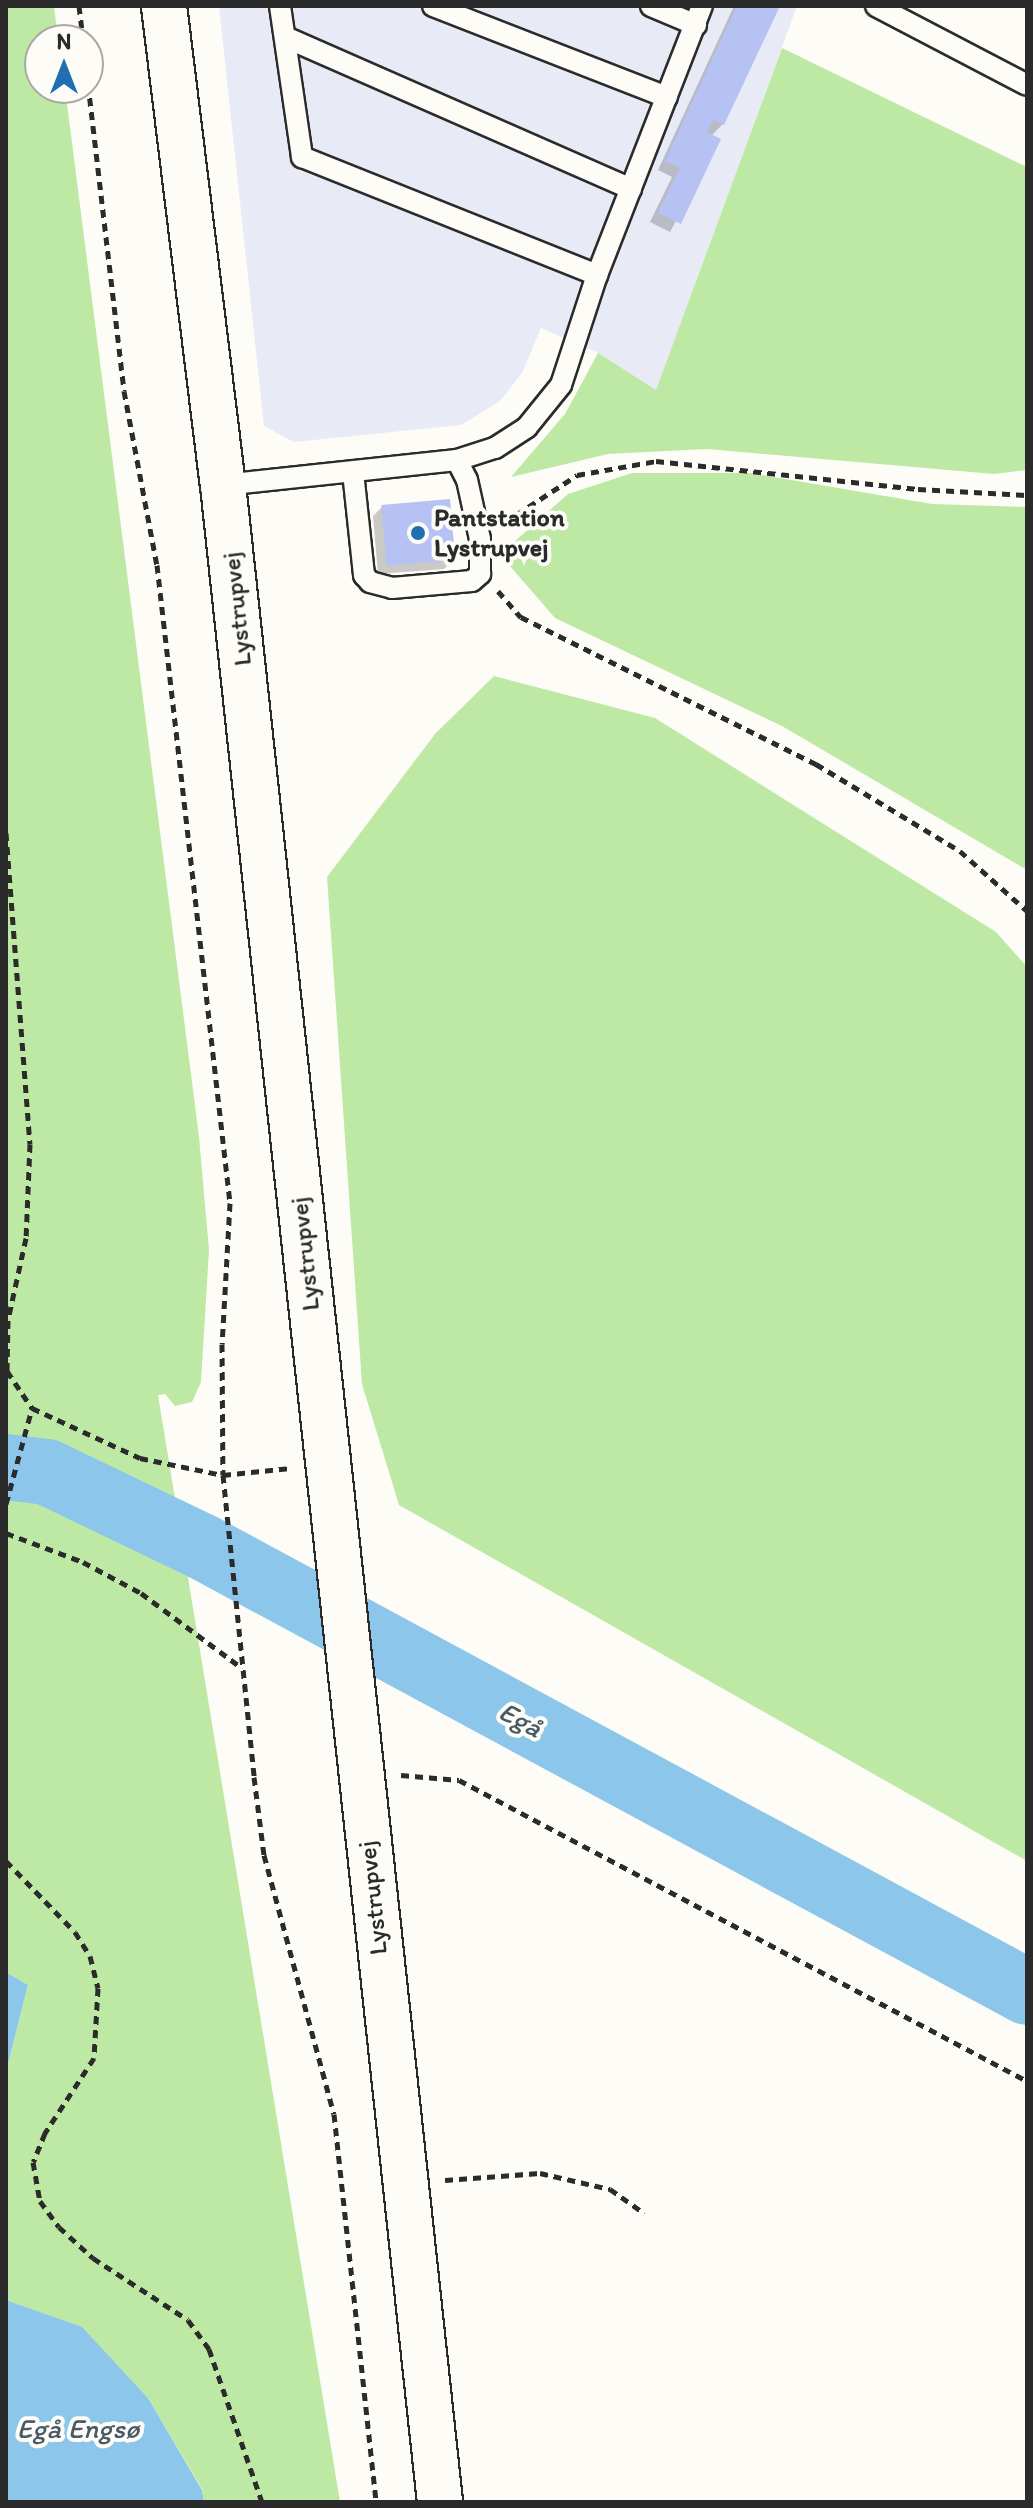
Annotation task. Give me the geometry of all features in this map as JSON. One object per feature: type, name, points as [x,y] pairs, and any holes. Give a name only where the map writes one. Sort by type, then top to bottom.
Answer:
[{"type":"street","name":"Lystrupvej","points":[[164,6],[223,485],[440,2502]]},
{"type":"lane","points":[[280,6],[302,157],[597,275]]},
{"type":"lane","points":[[433,6],[667,97]]},
{"type":"lane","points":[[223,485],[457,460],[495,448],[527,427],[561,385],[597,275],[699,15],[651,6]]},
{"type":"lane","points":[[876,6],[1027,85]]},
{"type":"lane","points":[[285,37],[631,189]]},
{"type":"lane","points":[[353,472],[364,575],[370,582],[392,588],[472,581],[480,574],[480,539],[467,480],[457,460]]},
{"type":"path","points":[[90,104],[124,391],[157,565],[230,1203],[222,1344],[223,1475],[264,1855],[334,2114],[376,2502]]},
{"type":"path","points":[[480,539],[577,475],[656,461],[918,489],[1027,495]]},
{"type":"path","points":[[480,574],[521,617],[816,764],[960,851],[1027,911]]},
{"type":"path","points":[[6,833],[30,1144],[26,1238],[6,1347],[7,1371],[32,1408],[140,1458],[223,1475],[327,1465]]},
{"type":"path","points":[[6,1504],[32,1408]]},
{"type":"path","points":[[6,1533],[83,1562],[141,1593],[243,1669]]},
{"type":"path","points":[[360,1775],[459,1780],[1027,2081]]},
{"type":"path","points":[[6,1861],[75,1932],[90,1956],[98,1988],[94,2058],[45,2133],[33,2162],[40,2201],[59,2227],[93,2258],[188,2320],[209,2349],[262,2502]]},
{"type":"path","points":[[405,2183],[540,2173],[610,2189],[644,2213]]},
{"type":"shaded area","points":[[219,6],[797,6],[656,391],[598,353],[541,328],[522,373],[500,401],[461,425],[294,442],[264,426]]},
{"type":"green space","points":[[6,6],[54,6],[56,24],[24,24],[24,104],[67,104],[199,1137],[209,1250],[201,1382],[192,1402],[175,1406],[165,1394],[158,1395],[340,2502],[204,2502],[202,2489],[148,2398],[82,2328],[6,2300],[6,2072],[28,1985],[6,1972]]},
{"type":"green space","points":[[782,48],[1027,167],[1027,470],[994,474],[707,449],[608,454],[511,477],[565,414],[598,353],[656,390]]},
{"type":"green space","points":[[632,473],[750,473],[932,504],[1027,507],[1027,870],[782,726],[555,618],[510,566],[505,550],[568,494]]},
{"type":"green space","points":[[494,676],[655,718],[996,932],[1027,967],[1027,1861],[399,1505],[362,1384],[327,877],[435,734]]},
{"type":"water","points":[[6,1972],[28,1985],[6,2072]]},
{"type":"water","name":"Egå Engsø","points":[[6,2300],[82,2327],[148,2398],[202,2490],[204,2502],[6,2502]]},
{"type":"building","points":[[737,6],[780,6],[724,125],[713,120],[707,132],[721,139],[681,224],[658,213],[680,168],[665,161]]},
{"type":"building","name":"Pantstation Lystrupvej","points":[[450,499],[455,560],[387,566],[381,505]]},
{"type":"waterway","name":"Egå","points":[[6,1467],[47,1472],[203,1547],[1027,1992]]},
{"type":"place","name":"Pantstation Lystrupvej","points":[[418,533]]}]
